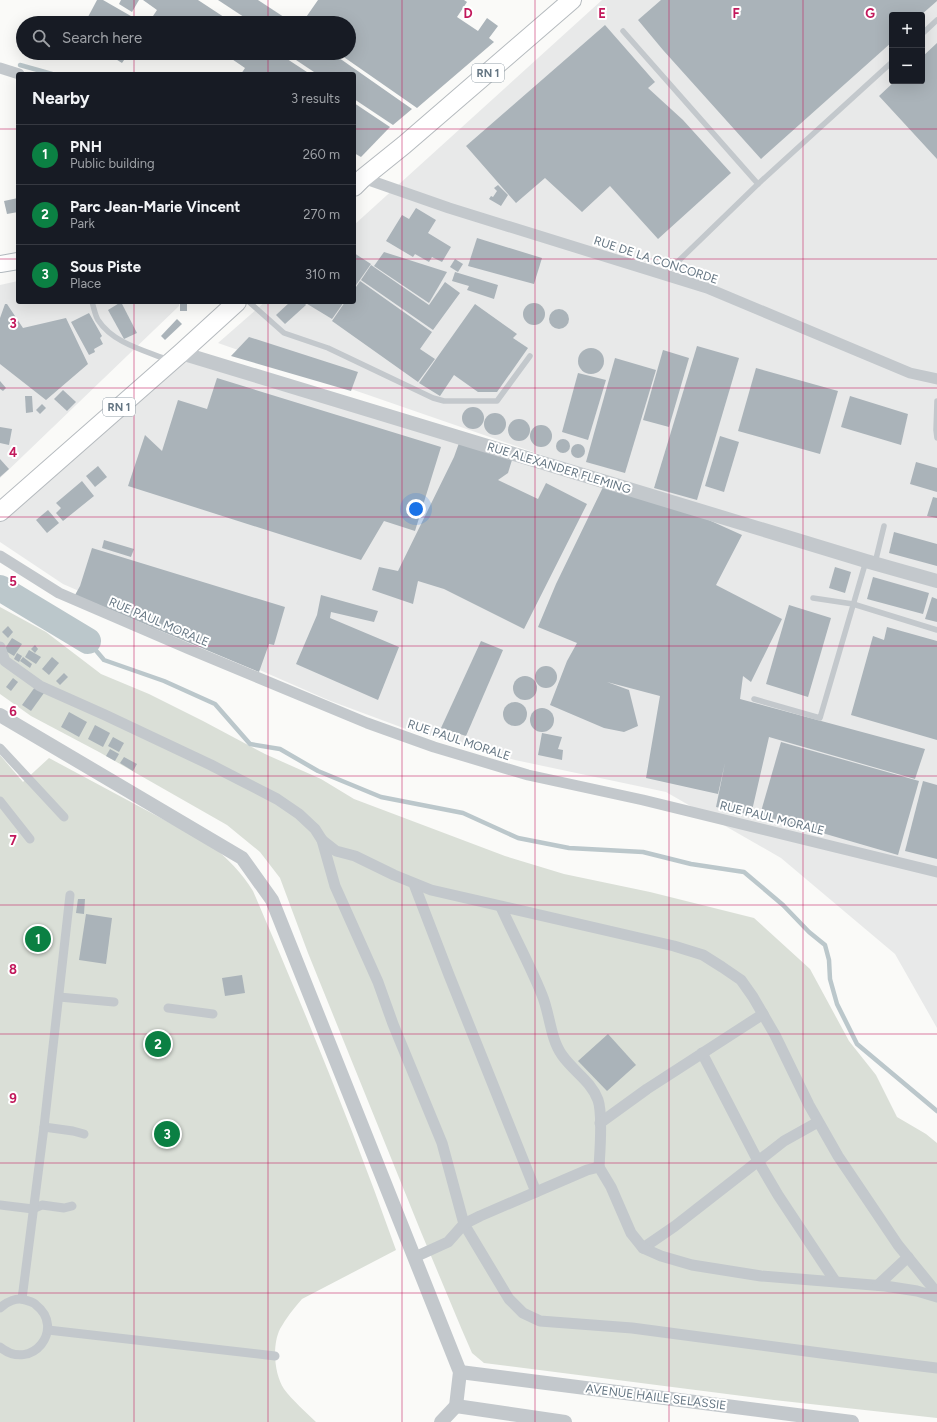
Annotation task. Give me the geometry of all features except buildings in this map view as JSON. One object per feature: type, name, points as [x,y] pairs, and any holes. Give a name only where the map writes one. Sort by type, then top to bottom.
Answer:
[{"type":"main road","name":"RN 1","points":[[357,182],[404,145],[572,0]]},
{"type":"main road","points":[[0,264],[16,261]]},
{"type":"main road","name":"RN 1","points":[[0,512],[177,357],[235,304]]},
{"type":"street","points":[[0,68],[16,73]]},
{"type":"street","name":"RUE DE LA CONCORDE","points":[[357,182],[449,208],[664,276],[707,288],[910,373],[937,379]]},
{"type":"street","name":"RUE ALEXANDER FLEMING","points":[[177,357],[937,581]]},
{"type":"street","name":"RUE PAUL MORALE","points":[[0,556],[59,593],[367,723],[434,747],[528,775],[643,800],[937,872]]},
{"type":"street","points":[[0,647],[5,661],[40,686],[106,715],[211,765],[277,799],[299,814],[315,829],[322,840],[335,886],[378,982],[393,1024],[442,1143],[464,1224],[509,1299],[523,1313],[540,1321],[632,1328],[937,1368]]},
{"type":"street","points":[[0,715],[242,858],[272,900],[460,1372],[456,1406],[442,1422]]},
{"type":"street","points":[[0,748],[64,817]]},
{"type":"street","points":[[0,801],[30,839]]},
{"type":"street","points":[[322,840],[336,850],[355,856],[430,890],[674,946],[702,955],[741,980],[775,1035],[809,1105],[838,1156],[908,1257],[937,1293]]},
{"type":"street","points":[[414,884],[449,976],[536,1192]]},
{"type":"street","points":[[22,1299],[44,1127],[70,895]]},
{"type":"street","points":[[501,907],[542,995],[555,1039],[562,1055],[589,1085],[598,1101],[600,1123],[599,1167],[611,1187],[631,1233],[643,1248],[661,1256],[692,1265],[760,1276],[878,1285],[917,1291],[937,1298]]},
{"type":"street","points":[[59,997],[114,1002]]},
{"type":"street","points":[[168,1008],[213,1014]]},
{"type":"street","points":[[600,1123],[647,1089],[763,1014]]},
{"type":"street","points":[[702,1053],[758,1161],[778,1195],[835,1281]]},
{"type":"street","points":[[643,1248],[675,1226],[784,1141],[818,1122]]},
{"type":"street","points":[[44,1127],[74,1131],[84,1134]]},
{"type":"street","points":[[415,1257],[448,1242],[464,1224],[587,1170],[599,1167]]},
{"type":"street","points":[[0,1205],[33,1209],[42,1206],[64,1208],[72,1206]]},
{"type":"street","points":[[878,1285],[908,1257]]},
{"type":"street","points":[[0,1308],[11,1300],[22,1299],[36,1304],[45,1315],[48,1330],[45,1340],[38,1349],[28,1354],[17,1355],[7,1352],[0,1347]]},
{"type":"street","points":[[48,1330],[275,1356]]},
{"type":"street","name":"AVENUE HAILE SELASSIE","points":[[460,1372],[852,1422]]},
{"type":"street","points":[[456,1406],[565,1422]]},
{"type":"lane","points":[[925,31],[937,20]]},
{"type":"lane","points":[[622,31],[758,184]]},
{"type":"lane","points":[[664,276],[758,184],[889,65]]},
{"type":"lane","points":[[93,304],[98,320],[123,342],[177,357]]},
{"type":"lane","points":[[251,304],[284,333],[328,348],[433,398],[444,401],[497,401],[530,356]]},
{"type":"lane","points":[[937,401],[937,438]]},
{"type":"lane","points":[[754,699],[820,718],[853,604],[871,562],[884,526]]},
{"type":"lane","points":[[813,598],[853,604],[937,630]]},
{"type":"shaded area","points":[[602,0],[937,0],[937,575],[571,465],[218,343],[263,304],[356,304],[356,223]]},
{"type":"shaded area","points":[[16,281],[16,304],[179,304],[179,306],[0,478],[0,285]]},
{"type":"shaded area","points":[[191,355],[937,588],[937,1028],[895,954],[781,858],[666,792],[515,760],[406,729],[328,700],[63,584],[0,542],[0,522]]},
{"type":"shaded area","points":[[0,607],[46,632],[101,674],[149,694],[265,754],[321,779],[354,799],[505,856],[564,874],[650,892],[754,918],[810,969],[849,1041],[876,1075],[897,1117],[926,1134],[937,1143],[937,1418],[774,1400],[484,1363],[472,1353],[421,1232],[308,953],[280,878],[260,852],[227,825],[99,752],[31,716],[0,694]]},
{"type":"shaded area","points":[[0,755],[23,782],[49,758],[211,845],[234,866],[253,891],[328,1069],[396,1250],[302,1299],[290,1313],[280,1329],[277,1336],[275,1351],[278,1376],[284,1389],[291,1398],[316,1422],[0,1422]]},
{"type":"waterway","points":[[20,65],[45,72]]},
{"type":"waterway","points":[[0,588],[88,641]]},
{"type":"waterway","points":[[88,641],[104,660],[164,681],[215,704],[250,744],[280,749],[318,771],[381,797],[463,813],[518,838],[569,848],[643,852],[691,864],[744,872],[783,905],[809,932],[825,945],[829,960],[830,979],[837,1004],[857,1044],[937,1111]]},
{"type":"place","name":"PNH","points":[[38,939]]},
{"type":"place","name":"Parc Jean-Marie Vincent","points":[[158,1044]]},
{"type":"place","name":"Sous Piste","points":[[167,1134]]}]
